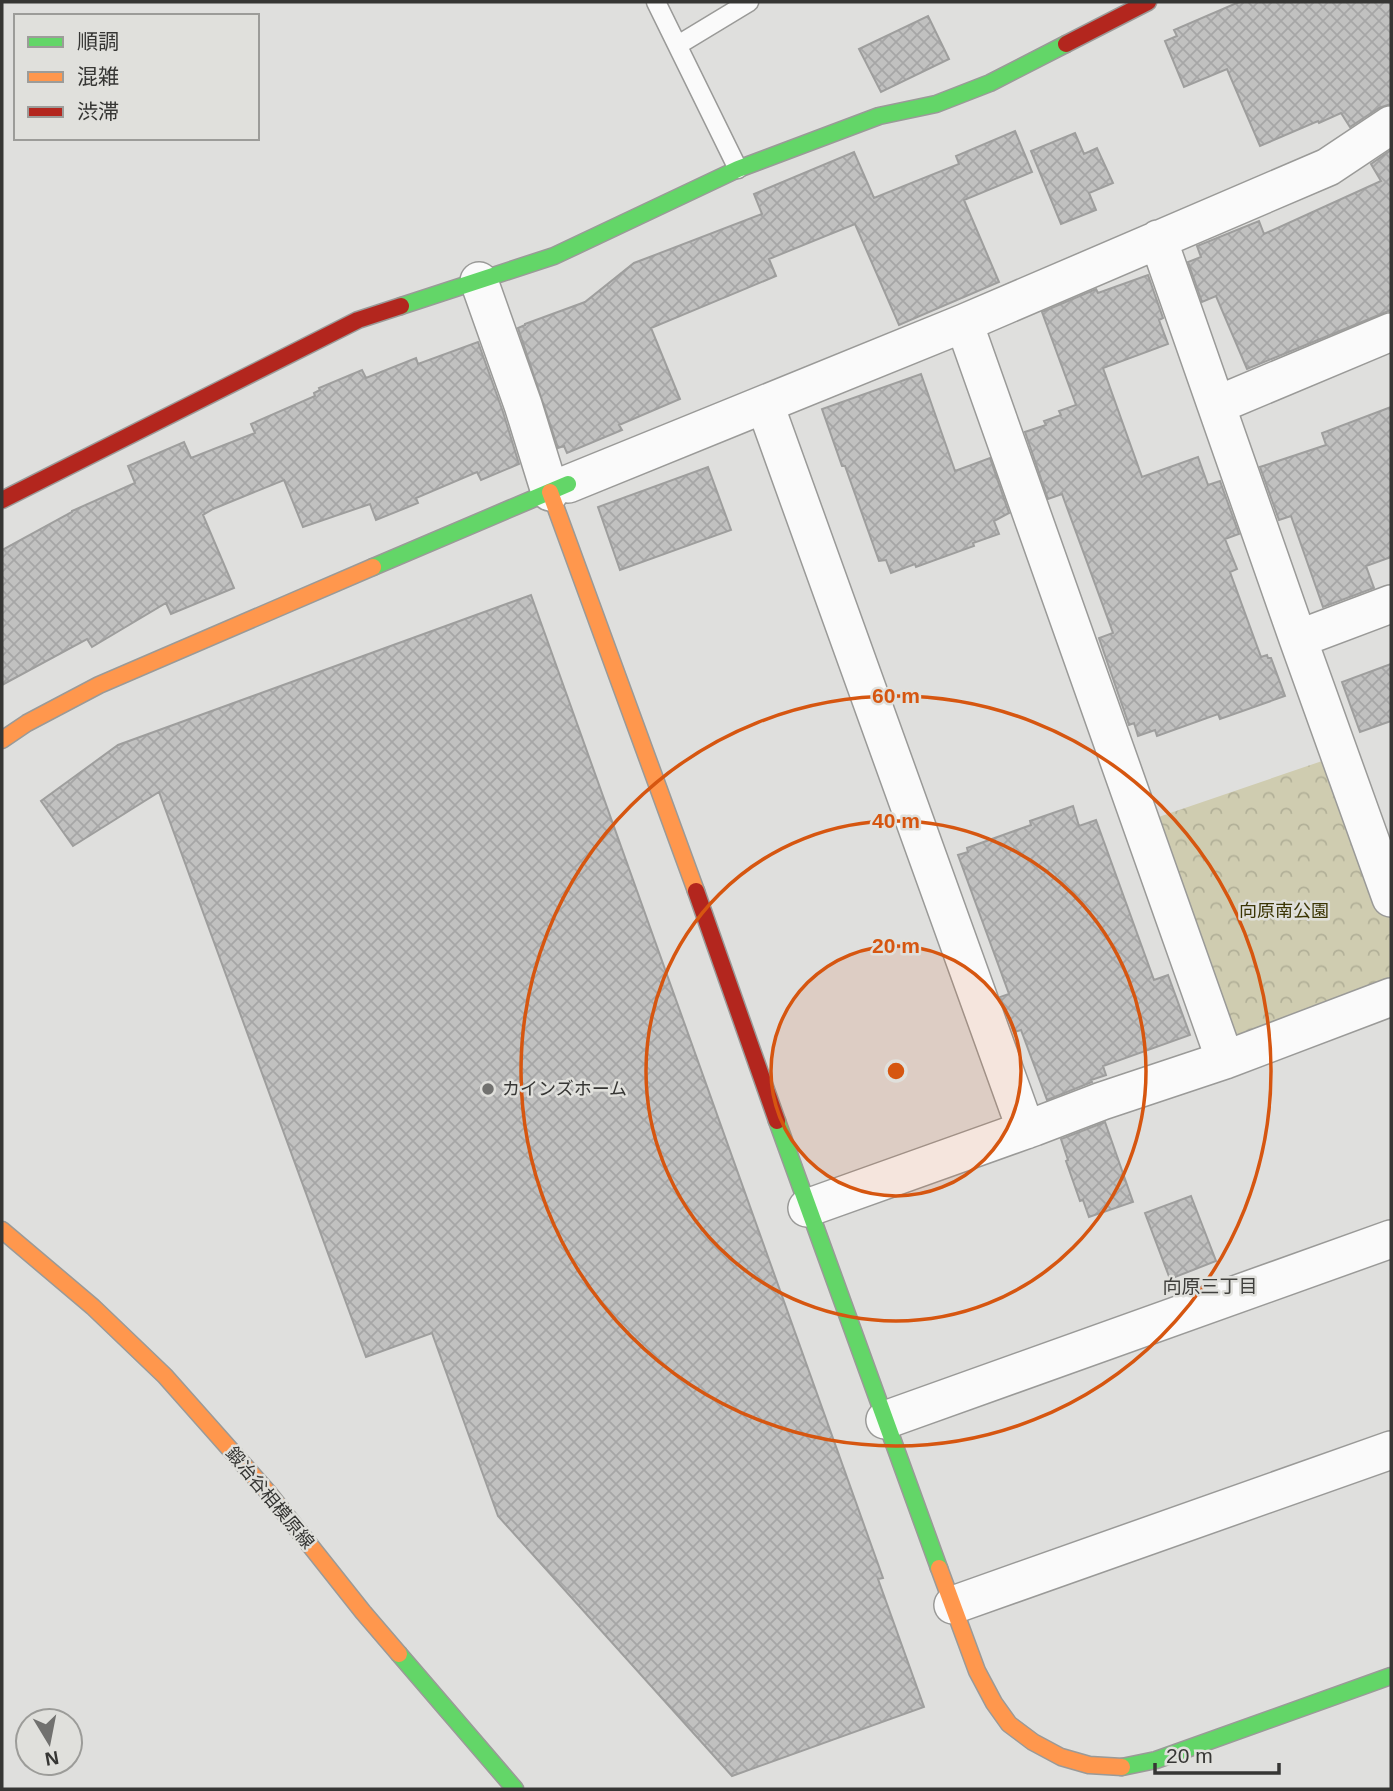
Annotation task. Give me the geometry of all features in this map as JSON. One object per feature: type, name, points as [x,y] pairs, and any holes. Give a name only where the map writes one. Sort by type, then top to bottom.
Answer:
[{"type":"street","points":[[2,499],[358,320],[554,256],[738,170],[879,116],[936,104],[990,83],[1148,2]]},
{"type":"street","points":[[2,740],[27,723],[99,685],[559,488],[964,323],[1328,167],[1391,125]]},
{"type":"street","points":[[1158,239],[1391,898]]},
{"type":"street","points":[[479,281],[523,405],[559,488],[807,1208],[977,1671],[1001,1715],[1043,1749],[1068,1760],[1102,1767],[1132,1766],[1156,1760],[1391,1676]]},
{"type":"street","points":[[964,323],[1225,1060]]},
{"type":"street","points":[[1217,405],[1391,332]]},
{"type":"street","points":[[765,405],[1026,1130]]},
{"type":"street","points":[[1298,639],[1391,604]]},
{"type":"street","points":[[807,1208],[1102,1101],[1225,1060],[1391,998]]},
{"type":"street","name":"鍛冶谷相模原線","points":[[2,1230],[93,1307],[165,1376],[267,1491],[362,1612],[515,1789]]},
{"type":"street","points":[[885,1420],[1391,1239]]},
{"type":"street","points":[[953,1605],[1391,1450]]},
{"type":"lane","points":[[656,2],[738,170]]},
{"type":"lane","points":[[678,45],[749,2]]},
{"type":"green space","name":"向原南公園","points":[[1325,760],[1391,898],[1391,997],[1225,1060],[1141,823]]},
{"type":"building","points":[[1239,2],[1391,2],[1391,104],[1379,108],[1350,127],[1341,113],[1260,146],[1227,69],[1184,87],[1165,41],[1177,36],[1174,30]]},
{"type":"building","points":[[928,16],[949,59],[881,92],[859,49]]},
{"type":"building","points":[[1015,131],[1032,172],[964,200],[999,282],[899,325],[855,224],[769,259],[776,276],[651,328],[680,399],[619,425],[622,430],[567,453],[564,446],[558,448],[518,328],[585,302],[634,263],[762,214],[754,194],[854,152],[874,198],[959,164],[956,156]]},
{"type":"building","points":[[1075,133],[1084,154],[1097,148],[1113,183],[1089,193],[1096,210],[1061,224],[1031,151]]},
{"type":"building","points":[[1391,150],[1391,310],[1247,369],[1216,296],[1202,302],[1188,262],[1201,257],[1197,246],[1259,221],[1264,234],[1381,181],[1371,164]]},
{"type":"building","points":[[1148,275],[1163,318],[1159,320],[1168,344],[1103,368],[1142,477],[1198,457],[1208,485],[1220,481],[1239,534],[1225,539],[1237,569],[1230,572],[1261,657],[1267,655],[1271,658],[1285,696],[1220,719],[1218,714],[1157,736],[1155,730],[1138,736],[1134,723],[1129,725],[1099,638],[1113,633],[1062,494],[1048,499],[1025,432],[1046,425],[1044,421],[1061,415],[1059,411],[1076,405],[1042,312],[1096,289],[1098,293]]},
{"type":"building","points":[[478,342],[519,464],[481,480],[477,472],[416,498],[418,503],[376,520],[370,504],[303,527],[284,480],[213,509],[203,515],[234,588],[171,614],[166,603],[92,647],[87,639],[2,685],[2,550],[72,511],[135,483],[128,466],[184,442],[191,458],[255,433],[251,424],[315,396],[314,393],[320,390],[319,388],[362,370],[366,378],[416,358],[418,364]]},
{"type":"building","points":[[921,374],[955,471],[990,458],[1009,513],[994,521],[999,534],[916,567],[915,564],[891,573],[886,560],[879,561],[822,409]]},
{"type":"building","points":[[1391,407],[1391,557],[1366,566],[1374,588],[1323,607],[1291,516],[1279,520],[1260,467],[1326,445],[1322,433]]},
{"type":"building","points":[[708,467],[731,530],[620,570],[598,507]]},
{"type":"building","name":"カインズホーム","points":[[531,595],[883,1578],[878,1579],[924,1707],[732,1776],[498,1516],[432,1333],[366,1357],[159,792],[73,846],[41,801],[118,745]]},
{"type":"building","points":[[1391,664],[1391,721],[1360,732],[1342,682]]},
{"type":"building","points":[[1073,806],[1079,826],[1096,820],[1154,980],[1168,975],[1190,1035],[1103,1066],[1106,1075],[1047,1100],[1021,1030],[1014,1032],[1000,997],[1009,994],[958,855],[968,852],[967,848],[1031,825],[1030,821]]},
{"type":"building","points":[[1105,1122],[1133,1202],[1089,1217],[1083,1200],[1080,1201],[1061,1139]]},
{"type":"building","points":[[1191,1196],[1216,1261],[1170,1279],[1145,1213]]},
{"type":"traffic: fast","points":[[401,306],[554,256],[738,169],[879,116],[936,104],[990,83],[1066,44]]},
{"type":"traffic: fast","points":[[373,567],[568,484]]},
{"type":"traffic: fast","points":[[777,1121],[939,1568]]},
{"type":"traffic: fast","points":[[399,1654],[515,1789]]},
{"type":"traffic: fast","points":[[1122,1767],[1156,1760],[1391,1676]]},
{"type":"traffic: slow","points":[[550,492],[696,891]]},
{"type":"traffic: slow","points":[[2,740],[27,723],[99,685],[373,567]]},
{"type":"traffic: slow","points":[[2,1230],[93,1307],[165,1376],[267,1491],[399,1654]]},
{"type":"traffic: slow","points":[[939,1568],[977,1671],[1009,1724],[1033,1742],[1061,1757],[1089,1765],[1122,1767]]},
{"type":"traffic: jam","points":[[1066,44],[1148,2]]},
{"type":"traffic: jam","points":[[2,500],[358,320],[401,306]]},
{"type":"traffic: jam","points":[[696,891],[777,1121]]},
{"type":"place","name":"カインズホーム","points":[[488,1089]]},
{"type":"district","name":"向原三丁目","points":[[1210,1286]]}]
